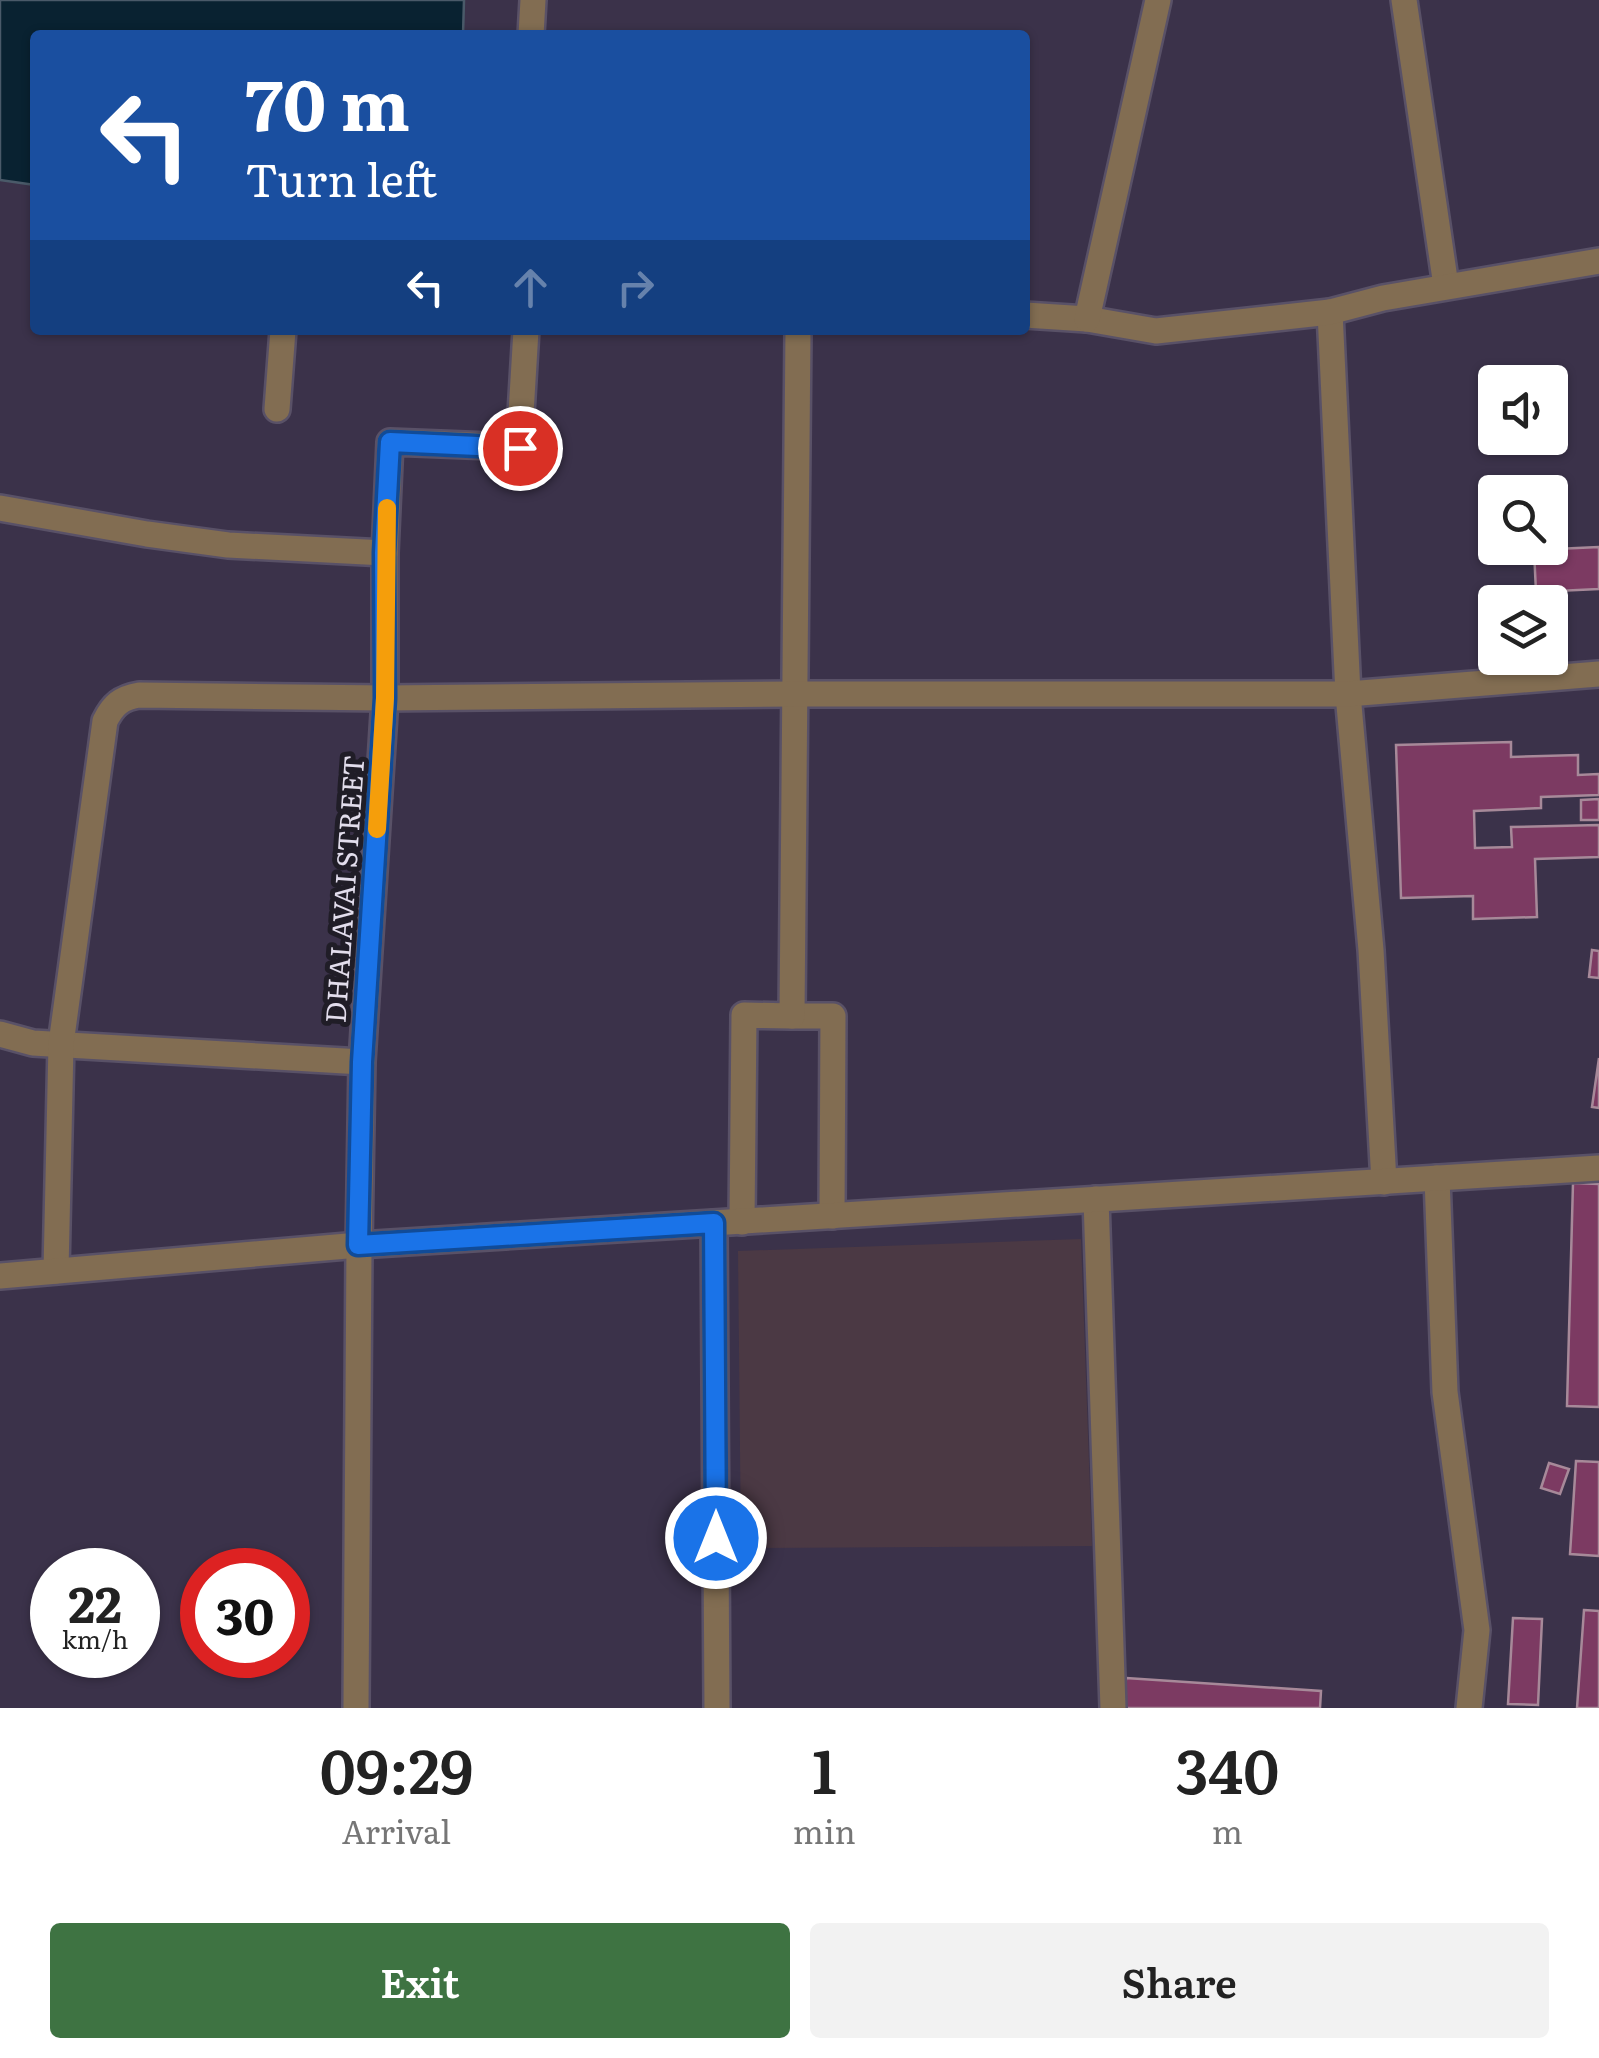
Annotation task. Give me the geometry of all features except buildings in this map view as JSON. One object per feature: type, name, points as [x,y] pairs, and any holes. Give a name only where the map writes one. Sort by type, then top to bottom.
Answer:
[{"type":"street","points":[[531,30],[532,0]]},
{"type":"street","points":[[1087,319],[1158,0]]},
{"type":"street","points":[[1404,0],[1446,286]]},
{"type":"street","points":[[1030,315],[1087,319],[1156,331],[1330,312],[1446,286],[1599,262]]},
{"type":"street","points":[[1330,312],[1348,694],[1372,950],[1384,1182]]},
{"type":"street","points":[[277,409],[283,335]]},
{"type":"street","name":"DHALAVAI STREET","points":[[356,1708],[362,1062],[385,698],[384,553],[390,442],[520,448],[526,335]]},
{"type":"street","points":[[792,1016],[798,335]]},
{"type":"street","points":[[0,508],[228,545],[384,553]]},
{"type":"street","points":[[56,1271],[60,1044],[104,721],[125,698],[1348,694],[1599,674]]},
{"type":"street","points":[[742,1222],[744,1016],[834,1016],[832,1216]]},
{"type":"street","points":[[0,1034],[32,1043],[362,1062]]},
{"type":"street","points":[[0,1276],[358,1245],[1599,1168]]},
{"type":"street","points":[[1436,1178],[1445,1392],[1477,1630],[1469,1708]]},
{"type":"street","points":[[1096,1200],[1112,1708]]},
{"type":"street","points":[[714,1223],[717,1708]]},
{"type":"shaded area","points":[[1081,1239],[1092,1546],[741,1548],[738,1251]]},
{"type":"water","points":[[0,0],[464,0],[463,30],[30,30],[30,184],[0,180]]},
{"type":"slow traffic","points":[[377,829],[385,698],[387,508]]},
{"type":"route","points":[[520,448],[390,442],[384,553],[385,698],[362,1062],[358,1245],[714,1223],[716,1538]]}]
